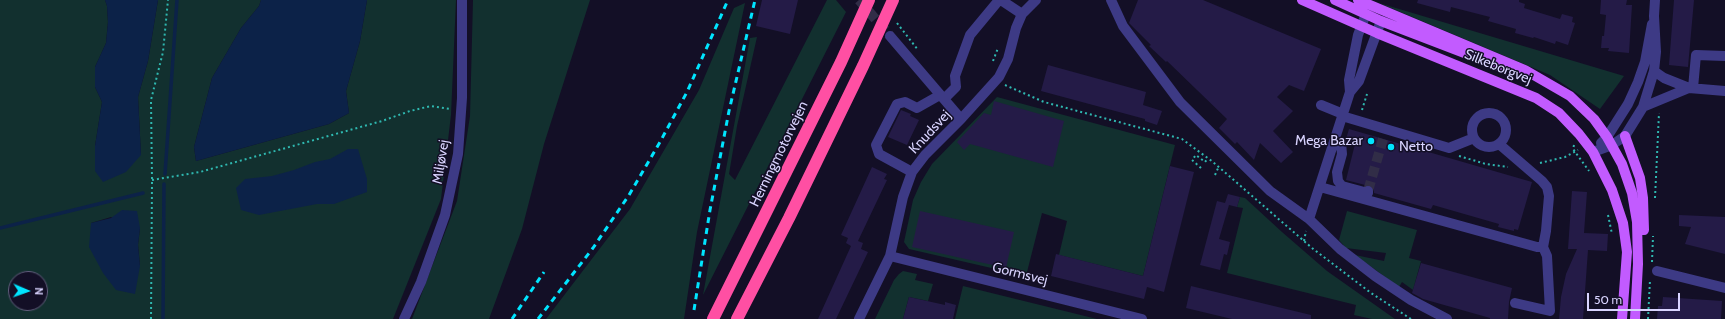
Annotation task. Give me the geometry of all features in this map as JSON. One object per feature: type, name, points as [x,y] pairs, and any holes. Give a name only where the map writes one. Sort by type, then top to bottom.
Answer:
[{"type":"highway","name":"Herningmotorvejen","points":[[712,319],[827,90],[868,0]]},
{"type":"highway","points":[[737,319],[796,204],[863,66],[893,0]]},
{"type":"main road","name":"Silkeborgvej","points":[[1302,0],[1377,33],[1536,98],[1559,113],[1586,142],[1593,152],[1612,190],[1623,223],[1626,252],[1622,319]]},
{"type":"main road","name":"Silkeborgvej","points":[[1335,0],[1381,21],[1503,68],[1525,70]]},
{"type":"main road","name":"Silkeborgvej","points":[[1358,0],[1525,70],[1570,96],[1594,120],[1610,141],[1625,169],[1632,193],[1637,222],[1638,264],[1635,319]]},
{"type":"main road","points":[[1625,136],[1640,178],[1643,198],[1644,228],[1638,264]]},
{"type":"street","name":"Miljøvej","points":[[404,319],[421,282],[445,215],[458,154],[462,98],[462,0]]},
{"type":"street","points":[[912,172],[879,154],[876,145],[897,104],[904,102],[917,108],[942,97],[956,87],[955,76],[970,34],[1000,0],[1022,14]]},
{"type":"street","name":"Knudsvej","points":[[859,319],[890,256],[904,197],[912,172],[925,155],[961,119],[998,77],[1008,59],[1016,28],[1022,14],[1036,0]]},
{"type":"street","points":[[1112,0],[1124,26],[1180,102],[1270,191],[1308,219],[1340,249],[1375,276],[1411,300],[1447,319]]},
{"type":"street","points":[[1593,152],[1610,141],[1625,136],[1643,106],[1654,71],[1656,52],[1654,16],[1655,0]]},
{"type":"street","points":[[1308,219],[1350,92],[1350,80],[1358,35],[1366,14]]},
{"type":"street","points":[[1610,141],[1638,82],[1645,62],[1648,40],[1654,16]]},
{"type":"street","points":[[1350,92],[1359,81],[1381,21]]},
{"type":"street","points":[[890,36],[961,119]]},
{"type":"street","points":[[1691,88],[1696,55],[1725,56]]},
{"type":"street","points":[[1654,71],[1664,78],[1691,88],[1725,91]]},
{"type":"street","points":[[1643,106],[1660,98],[1691,88]]},
{"type":"street","points":[[1321,105],[1385,135],[1448,148],[1474,138]]},
{"type":"street","points":[[1484,114],[1497,116],[1505,126],[1503,139],[1499,144],[1487,147],[1480,145],[1474,138],[1472,128],[1474,122],[1479,117],[1484,114]]},
{"type":"street","points":[[1334,140],[1341,143],[1342,154],[1336,172],[1338,182],[1342,186],[1368,193],[1368,191]]},
{"type":"street","points":[[1499,144],[1547,187],[1549,196],[1543,247],[1547,256],[1550,311],[1515,303]]},
{"type":"street","points":[[1320,186],[1537,247],[1543,247]]},
{"type":"street","name":"Gormsvej","points":[[890,256],[1142,319]]},
{"type":"street","points":[[1653,271],[1725,288]]},
{"type":"path","points":[[151,319],[151,100],[163,52],[168,0]]},
{"type":"path","points":[[994,81],[1044,102],[1182,139],[1219,166],[1312,248],[1371,293],[1411,319]]},
{"type":"path","points":[[1358,122],[1367,94]]},
{"type":"path","points":[[1655,199],[1660,98]]},
{"type":"path","points":[[152,180],[200,172],[382,121],[410,111],[431,106],[450,109]]},
{"type":"path","points":[[1586,142],[1576,152],[1590,174]]},
{"type":"path","points":[[1201,168],[1192,160],[1196,155],[1205,162],[1208,158]]},
{"type":"path","points":[[1215,176],[1219,166]]},
{"type":"path","points":[[1607,212],[1614,241]]},
{"type":"path","points":[[1648,319],[1653,271],[1653,231]]},
{"type":"green space","points":[[0,0],[105,0],[108,22],[106,43],[95,67],[95,87],[102,102],[95,146],[141,155],[138,97],[148,61],[158,0],[261,0],[259,6],[241,28],[212,78],[194,147],[196,161],[329,124],[349,113],[346,91],[360,41],[367,0],[456,0],[451,115],[441,199],[393,319],[0,319]],"holes":[[[111,217],[140,228],[138,245],[140,266],[91,223]]]},
{"type":"green space","points":[[473,0],[590,0],[544,144],[522,229],[489,319],[412,319],[457,201],[470,116]]},
{"type":"green space","points":[[827,0],[836,0],[846,12],[703,295],[750,38],[757,37],[737,126],[729,174],[735,180]]},
{"type":"green space","points":[[745,3],[697,232],[684,319],[546,319],[630,209],[699,90],[734,8]]},
{"type":"green space","points":[[1379,3],[1624,76],[1600,109],[1550,75]]},
{"type":"green space","points":[[997,97],[1175,145],[1143,276],[1059,255],[1067,221],[1042,213],[1026,276],[909,249],[904,242],[913,200],[921,182],[932,164]]},
{"type":"green space","points":[[1240,197],[1245,198],[1327,271],[1395,319],[1372,319],[1354,315],[1356,305],[1227,273],[1243,208],[1237,207]]},
{"type":"green space","points":[[1347,211],[1417,230],[1409,258],[1421,261],[1413,290],[1402,282],[1399,287],[1355,255],[1384,261],[1386,253],[1346,248],[1339,240]]},
{"type":"green space","points":[[903,271],[917,274],[915,280],[933,284],[928,301],[909,297],[903,319],[875,319],[894,280]]},
{"type":"green space","points":[[963,286],[1097,319],[955,319]]},
{"type":"water","points":[[105,0],[158,0],[148,61],[138,97],[141,155],[126,172],[103,182],[95,171],[95,146],[102,102],[95,87],[95,67],[106,43],[108,22]]},
{"type":"water","points":[[261,0],[367,0],[360,41],[346,91],[349,113],[329,124],[196,161],[194,147],[212,78],[241,28],[259,6]]},
{"type":"water","points":[[348,149],[358,149],[367,179],[367,192],[334,204],[317,204],[259,215],[241,210],[236,188],[245,179],[272,176],[294,170],[315,162],[330,159]]},
{"type":"water","points":[[122,210],[137,211],[140,228],[138,245],[140,266],[135,294],[116,290],[103,273],[89,247],[91,223],[111,218]]},
{"type":"building","points":[[762,0],[798,0],[790,34],[756,26]]},
{"type":"building","points":[[1138,0],[1203,0],[1321,49],[1304,91],[1289,85],[1277,97],[1293,111],[1273,131],[1293,152],[1281,163],[1260,143],[1254,160],[1237,142],[1235,144],[1219,128],[1227,119],[1167,61],[1166,62],[1149,46],[1151,45],[1129,23]]},
{"type":"building","points":[[1418,0],[1519,0],[1519,2],[1525,4],[1524,8],[1560,19],[1562,14],[1573,17],[1572,22],[1575,23],[1568,45],[1556,41],[1555,44],[1515,33],[1516,29],[1488,21],[1490,17],[1451,7],[1450,12],[1417,3]]},
{"type":"building","points":[[1601,0],[1627,0],[1626,5],[1632,5],[1629,53],[1608,51],[1609,48],[1601,48],[1606,15],[1600,14]]},
{"type":"building","points":[[1674,0],[1694,0],[1688,67],[1669,65]]},
{"type":"building","points":[[1048,65],[1146,92],[1143,105],[1162,111],[1157,125],[1145,121],[1145,119],[1041,91]]},
{"type":"building","points":[[994,101],[1064,121],[1053,167],[970,144],[964,150],[957,142],[984,113],[991,115]]},
{"type":"building","points":[[901,110],[911,114],[910,116],[919,120],[907,145],[888,137]]},
{"type":"building","points":[[1349,129],[1532,182],[1518,230],[1514,229],[1514,231],[1498,227],[1499,224],[1433,205],[1431,209],[1374,193],[1374,188],[1371,185],[1346,180],[1355,144],[1347,142],[1346,139]]},
{"type":"building","points":[[1170,166],[1194,172],[1164,292],[1147,287],[1144,299],[1051,276],[1056,254],[1143,276]]},
{"type":"building","points":[[872,167],[887,174],[884,179],[887,180],[858,241],[863,243],[861,249],[868,252],[836,319],[818,319],[851,246],[846,243],[848,238],[841,235]]},
{"type":"building","points":[[1572,191],[1587,192],[1584,233],[1608,234],[1607,251],[1588,250],[1583,319],[1559,319],[1561,297],[1566,274],[1577,249],[1568,249]]},
{"type":"building","points":[[1228,194],[1240,197],[1237,207],[1229,205],[1219,239],[1230,242],[1227,255],[1224,254],[1220,270],[1200,265],[1217,201],[1225,203]]},
{"type":"building","points":[[920,211],[1014,232],[1006,268],[912,247]]},
{"type":"building","points":[[1679,215],[1725,217],[1725,254],[1685,244],[1691,227],[1679,226]]},
{"type":"building","points":[[1421,263],[1512,288],[1508,319],[1490,319],[1423,299],[1412,293]]},
{"type":"building","points":[[1191,286],[1311,315],[1311,319],[1232,319],[1186,308]]},
{"type":"building","points":[[909,297],[945,305],[945,302],[956,305],[953,319],[903,319]]},
{"type":"building","points":[[1663,297],[1722,301],[1721,319],[1657,319],[1658,306],[1662,306]]},
{"type":"waterway","points":[[165,174],[177,0]]},
{"type":"waterway","points":[[163,319],[164,184]]},
{"type":"waterway","points":[[0,228],[143,193]]},
{"type":"tunnel","points":[[859,0],[890,36]]},
{"type":"tunnel","points":[[1368,191],[1383,139]]},
{"type":"railway","points":[[538,319],[593,248],[629,195],[687,92],[728,0]]},
{"type":"railway","points":[[694,310],[710,210],[729,111],[755,0]]},
{"type":"railway","points":[[512,319],[544,272]]},
{"type":"place","name":"Mega Bazar","points":[[1371,141]]},
{"type":"place","name":"Netto","points":[[1391,147]]}]
